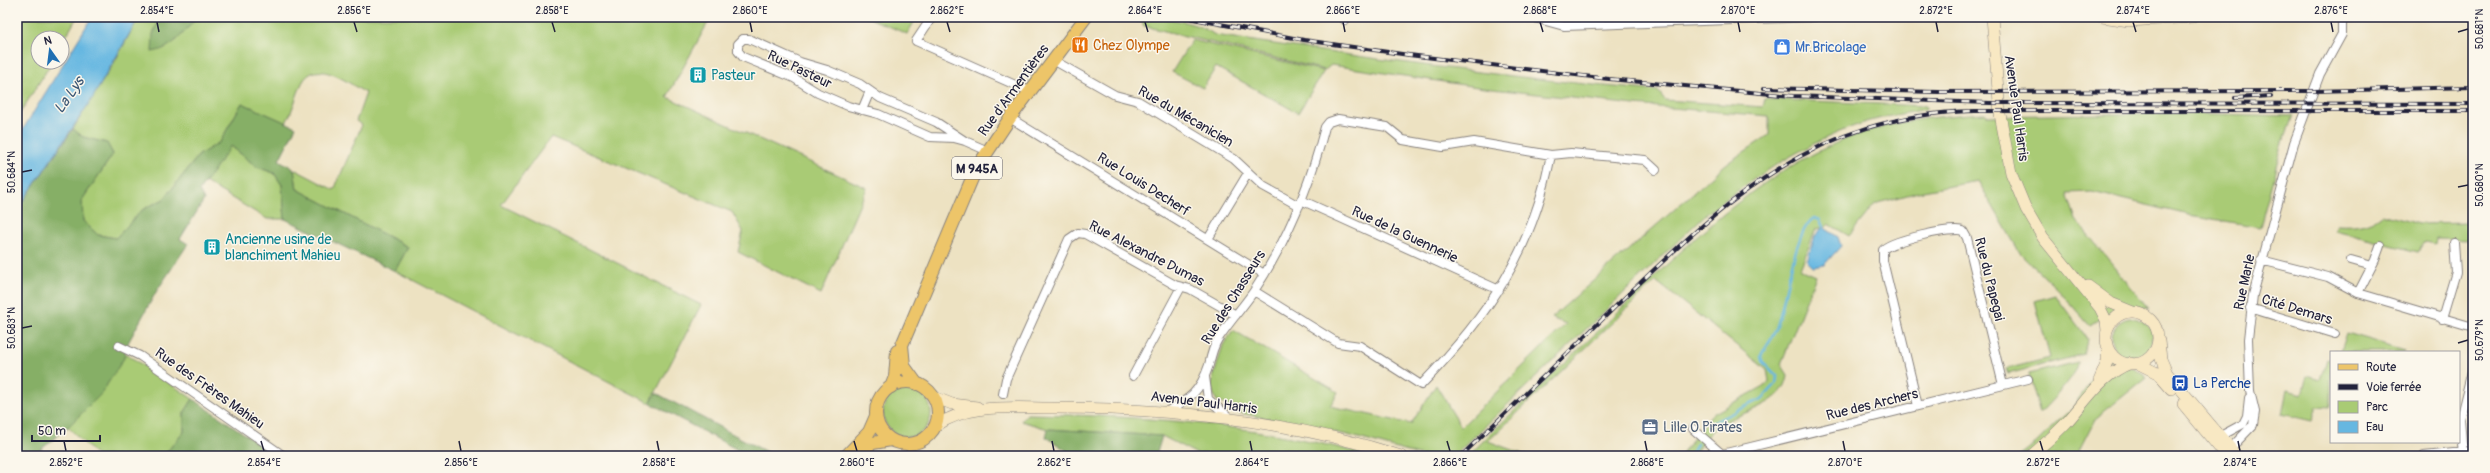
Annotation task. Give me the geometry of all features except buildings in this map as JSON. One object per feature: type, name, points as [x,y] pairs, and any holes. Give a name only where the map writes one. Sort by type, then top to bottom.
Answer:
[{"type":"main road","name":"Rue d'Armentières","points":[[891,387],[895,377],[895,354],[903,339],[966,193],[988,151],[1029,91],[1086,17]]},
{"type":"main road","name":"Avenue Paul Harris","points":[[1991,17],[2002,132],[2011,173],[2036,228],[2103,312],[2107,337],[2105,370],[2090,396]]},
{"type":"main road","points":[[2102,17],[2131,19],[2193,17]]},
{"type":"main road","name":"Avenue Paul Harris","points":[[2069,270],[2105,299],[2134,312]]},
{"type":"main road","points":[[2217,438],[2157,373],[2134,363],[2116,358],[2107,337],[2117,317],[2134,312],[2144,314],[2152,320],[2157,329],[2161,359],[2167,373],[2217,438],[2229,454]]},
{"type":"main road","name":"Rue d'Armentières","points":[[903,339],[901,350],[903,364],[909,376],[917,384]]},
{"type":"main road","points":[[2134,363],[2151,356],[2158,339]]},
{"type":"main road","name":"Avenue Paul Harris","points":[[2031,456],[2066,424],[2113,372],[2134,363]]},
{"type":"main road","points":[[846,456],[869,432],[876,416],[879,400],[891,387],[906,382],[917,384],[927,389],[934,397],[939,414],[936,426],[928,437],[916,443],[905,444],[891,440],[871,444],[853,456]]},
{"type":"main road","name":"Avenue Paul Harris","points":[[934,397],[952,404],[1000,408],[1094,408],[1166,412],[1230,419],[1317,434],[1401,456]]},
{"type":"main road","name":"Avenue Paul Harris","points":[[936,426],[960,414],[1000,408]]},
{"type":"main road","points":[[876,416],[880,428],[891,440]]},
{"type":"street","points":[[932,17],[916,41],[1029,91]]},
{"type":"street","points":[[1342,17],[1345,20],[1347,17]]},
{"type":"street","points":[[1531,17],[1564,26],[1649,20],[1814,17]]},
{"type":"street","name":"Rue Marle","points":[[2217,438],[2236,430],[2244,424],[2247,416],[2250,391],[2248,339],[2250,308],[2261,260],[2282,181],[2320,74],[2342,34],[2342,17]]},
{"type":"street","name":"Rue Pasteur","points":[[965,141],[936,122],[870,91],[860,84],[827,70],[800,62],[752,40],[744,39],[738,44],[738,51],[743,57],[794,78],[818,93],[862,110],[878,114],[930,137],[954,138],[988,151]]},
{"type":"street","name":"Rue du Mécanicien","points":[[1053,60],[1115,95],[1138,102],[1234,159],[1263,186],[1300,203]]},
{"type":"street","points":[[862,110],[870,91]]},
{"type":"street","name":"Rue Louis Decherf","points":[[1010,118],[1264,274]]},
{"type":"street","name":"Rue des Chasseurs","points":[[1166,412],[1192,397],[1205,376],[1215,344],[1254,291],[1264,274],[1300,203],[1319,152],[1325,127],[1329,122],[1338,119],[1387,127],[1403,140],[1443,147],[1472,142],[1551,154]]},
{"type":"street","points":[[1254,291],[1338,343],[1360,346],[1421,385],[1463,340],[1499,290],[1528,233],[1542,193],[1551,154],[1571,153],[1645,160],[1656,170]]},
{"type":"street","points":[[1208,239],[1248,173]]},
{"type":"street","name":"Rue de la Guennerie","points":[[1300,203],[1499,290]]},
{"type":"street","name":"Rue du Papegai","points":[[1918,406],[1883,261],[1883,250],[1893,243],[1953,229],[1963,231],[2003,385]]},
{"type":"street","name":"Rue Alexandre Dumas","points":[[1003,394],[1006,378],[1073,235],[1085,234],[1181,287],[1190,289],[1236,315]]},
{"type":"street","points":[[2442,319],[2456,272],[2454,243]]},
{"type":"street","points":[[2358,292],[2372,266],[2380,246]]},
{"type":"street","points":[[2261,260],[2333,279],[2358,292],[2442,319],[2473,327]]},
{"type":"street","points":[[2351,260],[2372,266]]},
{"type":"street","points":[[1133,376],[1181,287]]},
{"type":"street","name":"Cité Demars","points":[[2250,308],[2335,334]]},
{"type":"street","name":"Rue des Frères Mahieu","points":[[119,346],[140,356],[284,456]]},
{"type":"street","points":[[2463,454],[2460,414],[2473,367]]},
{"type":"street","name":"Rue des Chasseurs","points":[[1205,376],[1208,398],[1230,419]]},
{"type":"street","name":"Rue des Archers","points":[[1722,455],[2028,379]]},
{"type":"street","name":"Rue Marle","points":[[2229,454],[2253,425],[2255,412],[2250,391]]},
{"type":"street","points":[[1693,429],[1722,455]]},
{"type":"street","points":[[2424,456],[2463,454],[2473,451]]},
{"type":"green space","points":[[17,17],[77,17],[70,30],[30,30],[30,70],[47,70],[17,118]]},
{"type":"green space","points":[[139,17],[161,17],[153,34],[176,41],[197,17],[711,17],[667,97],[867,188],[821,294],[738,252],[743,231],[732,212],[551,137],[501,205],[701,305],[650,403],[395,271],[408,247],[297,189],[294,169],[334,190],[362,125],[356,121],[366,93],[333,74],[316,72],[308,75],[302,83],[286,123],[242,103],[220,142],[199,155],[164,199],[142,210],[116,238],[98,235],[83,221],[82,200],[113,154],[106,143],[83,137],[73,129],[114,63]]},
{"type":"green space","points":[[161,17],[197,17],[183,34],[172,44],[152,52],[153,34]]},
{"type":"green space","points":[[867,17],[917,17],[907,34]]},
{"type":"green space","points":[[1115,17],[1140,17],[1180,21],[1192,24],[1215,35],[1326,52],[1492,74],[1658,91],[1665,100],[1763,107],[1765,99],[1926,106],[1926,109],[1879,119],[1832,135],[1793,155],[1739,190],[1704,216],[1454,456],[1422,456],[1348,435],[1240,413],[1216,400],[1211,387],[1223,345],[1233,330],[1338,392],[1330,406],[1411,424],[1436,385],[1461,427],[1566,324],[1551,318],[1726,164],[1769,135],[1769,116],[1634,105],[1484,88],[1331,65],[1325,70],[1144,26],[1142,22]]},
{"type":"green space","points":[[1192,40],[1324,71],[1298,113],[1216,67],[1203,88],[1172,72]]},
{"type":"green space","points":[[242,103],[296,127],[279,160],[294,169],[297,189],[408,247],[395,271],[285,219],[282,185],[274,173],[257,167],[231,146],[199,191],[204,200],[180,239],[188,244],[156,292],[128,343],[124,358],[101,394],[68,427],[33,456],[17,456],[17,210],[73,129],[83,137],[107,143],[113,154],[82,200],[83,221],[98,235],[116,238],[142,210],[164,199],[199,155],[220,142]]},
{"type":"green space","points":[[1985,113],[1988,116],[2175,113],[2293,116],[2282,145],[2260,227],[2189,215],[2092,192],[2067,193],[2076,220],[2149,309],[2123,304],[2090,326],[2059,291],[2020,253],[1978,181],[1918,192],[1875,204],[1849,236],[1829,224],[1826,227],[1816,229],[1800,269],[1816,276],[1781,364],[1788,375],[1785,386],[1778,395],[1769,402],[1723,423],[1714,429],[1705,438],[1693,456],[1680,456],[1711,415],[1766,385],[1769,381],[1767,370],[1656,281],[1488,441],[1528,456],[1468,456],[1668,263],[1724,214],[1785,170],[1818,152],[1853,136],[1885,126],[1902,122]]},
{"type":"green space","points":[[231,146],[257,167],[274,173],[282,185],[285,219],[267,219],[205,182]]},
{"type":"green space","points":[[2382,214],[2418,224],[2473,223],[2473,239],[2435,238],[2434,244],[2425,242],[2418,252],[2335,231],[2337,225],[2367,223]]},
{"type":"green space","points":[[2055,295],[2087,340],[2084,354],[2008,374],[2006,369],[2050,358],[2035,301]]},
{"type":"green space","points":[[2132,318],[2140,320],[2146,324],[2150,330],[2152,338],[2150,346],[2146,352],[2140,356],[2132,358],[2124,356],[2118,352],[2114,346],[2112,338],[2114,330],[2118,324],[2124,320]]},
{"type":"green space","points":[[2347,333],[2405,350],[2404,351],[2341,351]]},
{"type":"green space","points":[[2102,350],[2147,377],[2095,419],[2076,456],[2019,456],[2036,443],[2072,408],[2098,372]]},
{"type":"green space","points":[[125,353],[193,399],[184,413],[184,432],[163,456],[97,456],[68,427],[101,394]]},
{"type":"green space","points":[[2327,359],[2330,360],[2330,407],[2317,406],[2312,421],[2282,414],[2287,390],[2302,394],[2307,376],[2321,380]]},
{"type":"green space","points":[[2078,362],[2074,374],[2069,381],[2040,413],[2029,374]]},
{"type":"green space","points":[[907,389],[916,391],[924,396],[929,404],[931,413],[929,422],[924,430],[916,435],[907,437],[898,435],[890,430],[885,422],[883,413],[885,404],[890,396],[898,391]]},
{"type":"green space","points":[[656,393],[774,456],[749,456],[650,403]]},
{"type":"green space","points":[[193,399],[277,456],[163,456],[184,432],[184,413]]},
{"type":"green space","points":[[1027,414],[1116,417],[1243,429],[1329,445],[1372,456],[1197,454],[1162,436],[1048,429],[1021,421]]},
{"type":"green space","points":[[1048,429],[1162,436],[1156,456],[1075,456],[1046,437]]},
{"type":"water","name":"La Lys","points":[[92,17],[139,17],[92,99],[17,210],[17,139],[59,70],[70,70],[70,53]]},
{"type":"water","points":[[1823,227],[1838,237],[1841,246],[1824,265],[1813,267],[1807,261],[1815,236]]},
{"type":"waterway","points":[[1709,426],[1714,422],[1763,398],[1776,384],[1777,376],[1762,361],[1761,356],[1777,326],[1791,268],[1801,237],[1807,225],[1814,218],[1820,220],[1823,227]]},
{"type":"waterway","points":[[1689,456],[1697,444]]},
{"type":"railway","points":[[1183,17],[1304,40],[1409,55],[1609,79],[1793,96],[1990,103],[2473,104]]},
{"type":"railway","points":[[1764,88],[1939,92],[2314,91],[2473,87]]},
{"type":"railway","points":[[2235,98],[2271,96]]},
{"type":"railway","points":[[1461,456],[1655,268],[1735,199],[1776,171],[1819,147],[1866,128],[1918,116],[1975,111],[2473,111]]},
{"type":"place","name":"Chez Olympe","points":[[1080,45]]},
{"type":"place","name":"Mr.Bricolage","points":[[1782,47]]},
{"type":"place","name":"Pasteur","points":[[698,75]]},
{"type":"place","name":"Ancienne usine de blanchiment Mahieu","points":[[212,247]]},
{"type":"place","name":"La Perche","points":[[2180,383]]},
{"type":"place","name":"Lille O Pirates","points":[[1650,427]]}]
